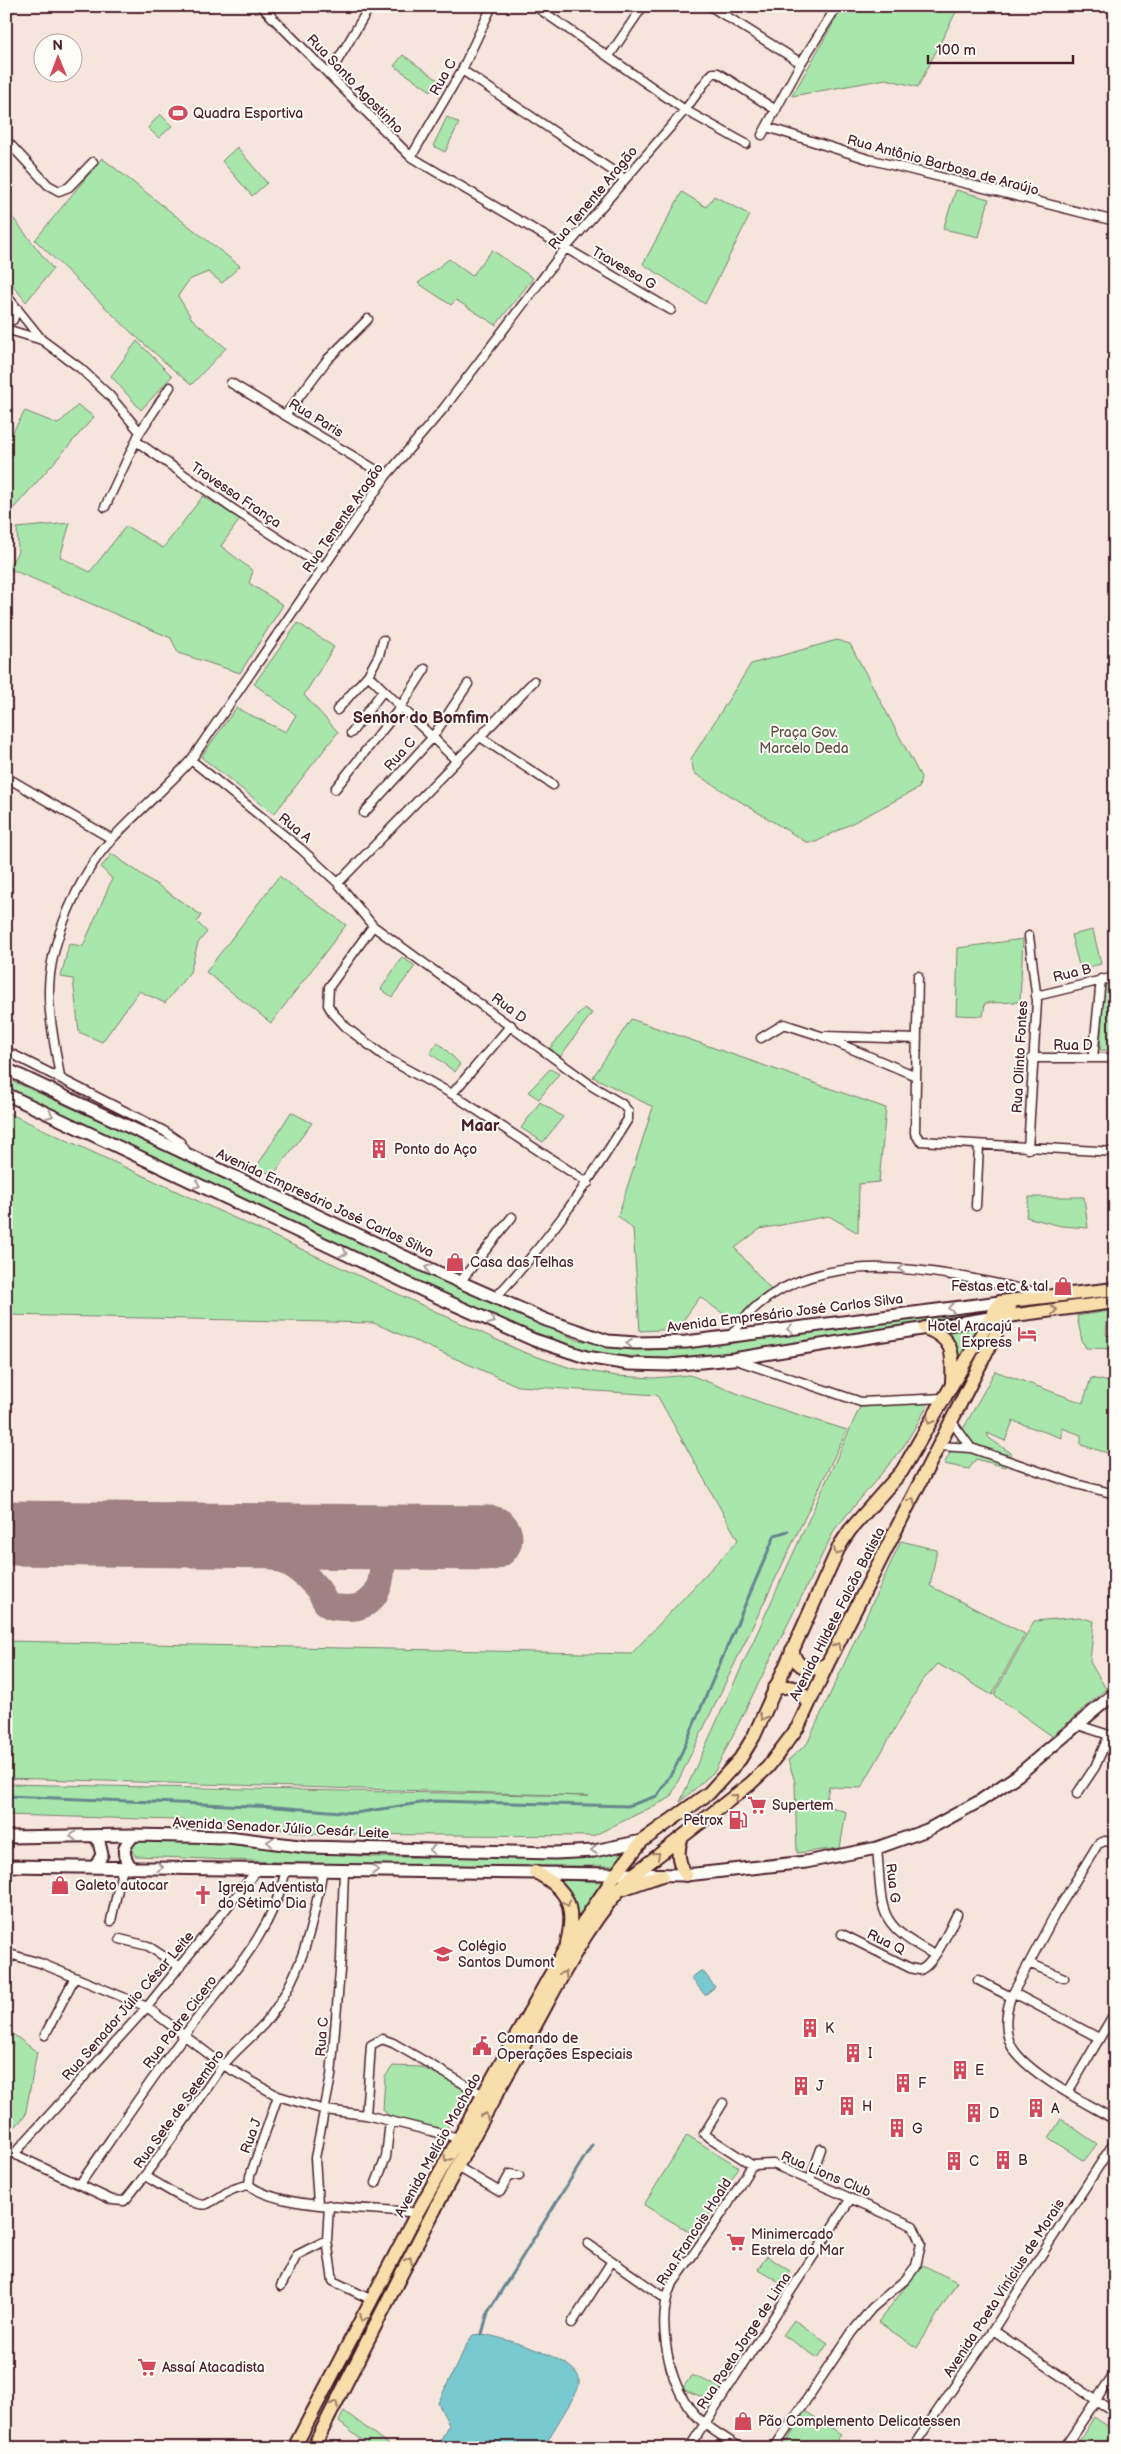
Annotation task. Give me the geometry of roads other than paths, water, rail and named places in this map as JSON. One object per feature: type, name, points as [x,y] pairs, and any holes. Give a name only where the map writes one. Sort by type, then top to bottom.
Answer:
[{"type":"main road","name":"Avenida Empresário José Carlos Silva","points":[[6,1069],[460,1282],[561,1326],[608,1341],[661,1343],[729,1337],[1013,1300],[1115,1289]]},
{"type":"main road","points":[[6,1094],[534,1340],[586,1357],[629,1364],[669,1364],[733,1359],[990,1318],[1115,1302]]},
{"type":"main road","name":"Avenida Hildete Falcão Batista","points":[[617,1891],[633,1875],[727,1803],[768,1767],[798,1727],[828,1664],[1013,1300]]},
{"type":"main road","name":"Avenida Hildete Falcão Batista","points":[[642,1841],[689,1809],[726,1776],[754,1736],[840,1545],[850,1530],[902,1471],[1000,1302]]},
{"type":"main road","points":[[925,1328],[939,1333],[948,1342],[953,1361],[952,1386]]},
{"type":"main road","points":[[792,1650],[794,1658],[802,1668],[814,1670],[828,1664]]},
{"type":"main road","points":[[774,1689],[790,1686],[796,1687],[805,1696],[808,1705]]},
{"type":"main road","points":[[6,1866],[126,1866],[256,1870],[323,1869],[686,1875],[779,1866],[876,1848],[927,1830],[980,1801],[1018,1775],[1115,1693]]},
{"type":"main road","points":[[94,1836],[99,1842],[102,1855],[95,1866]]},
{"type":"main road","points":[[126,1866],[123,1853],[124,1846],[134,1836]]},
{"type":"main road","name":"Avenida Senador Júlio Cesár Leite","points":[[6,1837],[228,1837],[307,1847],[555,1853],[594,1851],[642,1841]]},
{"type":"main road","points":[[682,1837],[678,1850],[679,1862],[686,1875]]},
{"type":"main road","name":"Avenida Melício Machado","points":[[294,2448],[417,2212],[565,1949],[616,1874],[642,1841]]},
{"type":"main road","points":[[535,1872],[559,1886],[568,1903],[570,1919],[565,1949]]},
{"type":"main road","points":[[617,1891],[662,1875]]},
{"type":"main road","name":"Avenida Melício Machado","points":[[313,2448],[516,2058],[589,1930],[617,1891]]},
{"type":"street","name":"Rua Santo Agostinho","points":[[261,6],[411,157],[438,170],[565,249]]},
{"type":"street","points":[[329,75],[370,6]]},
{"type":"street","name":"Rua C","points":[[411,157],[462,70],[492,6]]},
{"type":"street","points":[[535,6],[610,56],[685,110],[746,144]]},
{"type":"street","points":[[610,56],[643,6]]},
{"type":"street","points":[[710,6],[801,63]]},
{"type":"street","points":[[762,135],[801,63],[838,6]]},
{"type":"street","points":[[462,70],[625,179]]},
{"type":"street","name":"Rua Tenente Aragão","points":[[60,1078],[49,995],[50,972],[66,916],[82,878],[112,839],[164,790],[191,760],[386,476],[444,408],[565,249],[685,110],[713,73],[718,73],[776,110]]},
{"type":"street","name":"Rua Antônio Barbosa de Araújo","points":[[767,127],[868,159],[1048,206],[1115,221]]},
{"type":"street","points":[[6,140],[48,184],[58,191],[69,188],[93,162]]},
{"type":"street","name":"Travessa G","points":[[565,249],[671,310]]},
{"type":"street","points":[[6,295],[42,340],[80,368],[110,396],[140,432]]},
{"type":"street","points":[[6,322],[13,320],[17,308]]},
{"type":"street","points":[[286,414],[327,360],[368,319]]},
{"type":"street","points":[[6,328],[42,340]]},
{"type":"street","name":"Rua Paris","points":[[231,383],[286,414],[386,476]]},
{"type":"street","points":[[105,507],[140,432],[170,387]]},
{"type":"street","name":"Travessa França","points":[[136,441],[324,568]]},
{"type":"street","points":[[337,710],[368,675],[379,655],[383,640]]},
{"type":"street","points":[[335,789],[400,708],[425,669]]},
{"type":"street","points":[[368,675],[456,761]]},
{"type":"street","points":[[338,882],[534,681]]},
{"type":"street","name":"Rua C","points":[[364,813],[432,738],[468,684]]},
{"type":"street","points":[[351,733],[383,691]]},
{"type":"street","points":[[480,737],[553,785]]},
{"type":"street","name":"Rua A","points":[[191,760],[301,849],[338,882],[373,926]]},
{"type":"street","points":[[6,776],[112,839]]},
{"type":"street","points":[[373,926],[329,988],[328,1005],[333,1012],[348,1029],[388,1059],[452,1094],[588,1183],[527,1264],[496,1298]]},
{"type":"street","name":"Rua D","points":[[373,926],[511,1025],[548,1055],[592,1086],[622,1104],[628,1111],[628,1119],[588,1183]]},
{"type":"street","name":"Rua Olinto Fontes","points":[[1028,1149],[1036,996],[1029,936]]},
{"type":"street","points":[[918,976],[916,1133],[920,1141],[1028,1149],[1115,1152]]},
{"type":"street","name":"Rua B","points":[[1036,996],[1115,977]]},
{"type":"street","points":[[1094,1058],[1101,979]]},
{"type":"street","points":[[761,1038],[784,1024],[821,1036],[916,1076]]},
{"type":"street","points":[[452,1094],[511,1025]]},
{"type":"street","points":[[821,1036],[916,1040]]},
{"type":"street","points":[[6,1051],[164,1131],[180,1142],[188,1154]]},
{"type":"street","name":"Rua D","points":[[1032,1058],[1115,1058]]},
{"type":"street","points":[[976,1206],[979,1146]]},
{"type":"street","points":[[460,1282],[512,1216]]},
{"type":"street","points":[[729,1337],[757,1306],[782,1289],[809,1277],[840,1270],[878,1268],[926,1271],[1053,1296]]},
{"type":"street","points":[[733,1359],[861,1402],[944,1398]]},
{"type":"street","points":[[952,1422],[971,1448]]},
{"type":"street","points":[[940,1446],[971,1448],[1076,1484],[1115,1494]]},
{"type":"street","points":[[1077,1794],[1112,1736],[1078,1725]]},
{"type":"street","points":[[1115,1843],[1101,1842],[1086,1863],[1029,1963],[1007,2010],[1007,2028],[1015,2052],[1030,2068],[1115,2120]]},
{"type":"street","name":"Rua G","points":[[876,1848],[882,1906],[887,1920],[896,1931],[912,1943],[935,1955]]},
{"type":"street","points":[[111,1921],[126,1866]]},
{"type":"street","name":"Rua Sete de Setembro","points":[[80,2184],[112,2200],[124,2201],[145,2176],[223,2065],[264,2024],[293,1980],[306,1947],[323,1869]]},
{"type":"street","name":"Rua Senador Júlio César Leite","points":[[10,2154],[147,2007],[256,1870]]},
{"type":"street","name":"Rua Padre Cicero","points":[[80,2184],[183,2036],[260,1935],[276,1906],[286,1870]]},
{"type":"street","name":"Rua C","points":[[318,2204],[315,2158],[332,2076],[341,1959],[344,1870]]},
{"type":"street","points":[[935,1955],[957,1914]]},
{"type":"street","name":"Rua Q","points":[[842,1934],[910,1968],[920,1970],[928,1965],[935,1955]]},
{"type":"street","points":[[120,1939],[148,1946],[180,1967]]},
{"type":"street","points":[[6,1966],[9,1953],[40,1963],[74,1979],[147,2007],[223,2065],[278,2096],[325,2110],[366,2115],[459,2138]]},
{"type":"street","points":[[1029,1963],[1064,1978]]},
{"type":"street","points":[[45,2035],[74,1979]]},
{"type":"street","points":[[978,1980],[1013,1995],[1099,2038]]},
{"type":"street","points":[[1068,2092],[1115,2012]]},
{"type":"street","points":[[366,2115],[371,2045],[382,2039],[393,2043],[483,2095]]},
{"type":"street","name":"Rua J","points":[[249,2185],[250,2176],[278,2096]]},
{"type":"street","points":[[723,2104],[704,2134],[752,2165]]},
{"type":"street","points":[[376,2183],[386,2157],[390,2121]]},
{"type":"street","name":"Avenida Poeta Vinícius de Morais","points":[[912,2448],[993,2330],[1115,2141]]},
{"type":"street","points":[[810,2180],[821,2150]]},
{"type":"street","points":[[10,2154],[80,2184]]},
{"type":"street","name":"Rua Lions Club","points":[[752,2165],[773,2164],[914,2226],[921,2244],[916,2266],[906,2279],[872,2308],[852,2332],[774,2448]]},
{"type":"street","name":"Rua Francois Hoald","points":[[741,2448],[705,2424],[691,2409],[682,2394],[669,2359],[663,2323],[666,2299],[671,2286],[728,2206],[752,2165]]},
{"type":"street","points":[[458,2167],[500,2192],[510,2174],[518,2176]]},
{"type":"street","points":[[145,2176],[192,2203],[202,2205],[234,2187],[249,2185],[254,2189],[283,2199],[318,2204],[417,2212]]},
{"type":"street","name":"Rua Poeta Jorge de Lima","points":[[690,2448],[852,2198]]},
{"type":"street","points":[[329,2205],[327,2240],[333,2281],[372,2300]]},
{"type":"street","points":[[281,2286],[297,2255],[327,2240]]},
{"type":"street","points":[[588,2244],[666,2299]]},
{"type":"street","points":[[572,2324],[612,2261]]},
{"type":"street","points":[[993,2330],[1115,2414]]},
{"type":"street","points":[[1064,2448],[1115,2372]]},
{"type":"water","points":[[702,1970],[715,1987],[705,1995],[691,1978]]},
{"type":"water","points":[[482,2334],[520,2344],[551,2356],[574,2370],[579,2378],[576,2393],[543,2448],[436,2448],[449,2425],[438,2403],[468,2342],[473,2335]]},
{"type":"waterway","points":[[6,1796],[276,1807],[355,1813],[433,1801],[628,1806],[657,1796],[676,1766],[775,1535],[788,1531]]},
{"type":"waterway","points":[[482,2334],[488,2312],[592,2145]]},
{"type":"place","name":"Quadra Esportiva","points":[[178,113]]},
{"type":"place","name":"Ponto do Aço","points":[[379,1149]]},
{"type":"place","name":"Casa das Telhas","points":[[455,1262]]},
{"type":"place","name":"Festas etc & tal","points":[[1063,1286]]},
{"type":"place","name":"Hotel Aracajú Express","points":[[1027,1334]]},
{"type":"place","name":"Supertem","points":[[757,1805]]},
{"type":"place","name":"Petrox","points":[[738,1820]]},
{"type":"place","name":"Galeto autocar","points":[[60,1885]]},
{"type":"place","name":"Igreja Adventista do Sétimo Dia","points":[[203,1895]]},
{"type":"place","name":"Colégio Santos Dumont","points":[[443,1954]]},
{"type":"place","name":"K","points":[[810,2028]]},
{"type":"place","name":"Comando de Operações Especiais","points":[[482,2046]]},
{"type":"place","name":"I","points":[[853,2053]]},
{"type":"place","name":"E","points":[[960,2070]]},
{"type":"place","name":"F","points":[[903,2083]]},
{"type":"place","name":"J","points":[[801,2086]]},
{"type":"place","name":"H","points":[[847,2106]]},
{"type":"place","name":"A","points":[[1036,2108]]},
{"type":"place","name":"D","points":[[974,2113]]},
{"type":"place","name":"G","points":[[897,2128]]},
{"type":"place","name":"B","points":[[1003,2160]]},
{"type":"place","name":"C","points":[[954,2161]]},
{"type":"place","name":"Minimercado Estrela do Mar","points":[[736,2242]]},
{"type":"place","name":"Assaí Atacadista","points":[[147,2367]]},
{"type":"place","name":"Pão Complemento Delicatessen","points":[[743,2421]]},
{"type":"district","name":"Senhor do Bomfim","points":[[421,718]]},
{"type":"district","name":"Maar","points":[[480,1126]]},
{"type":"park label","name":"Praça Gov. Marcelo Deda","points":[[804,740]]}]
